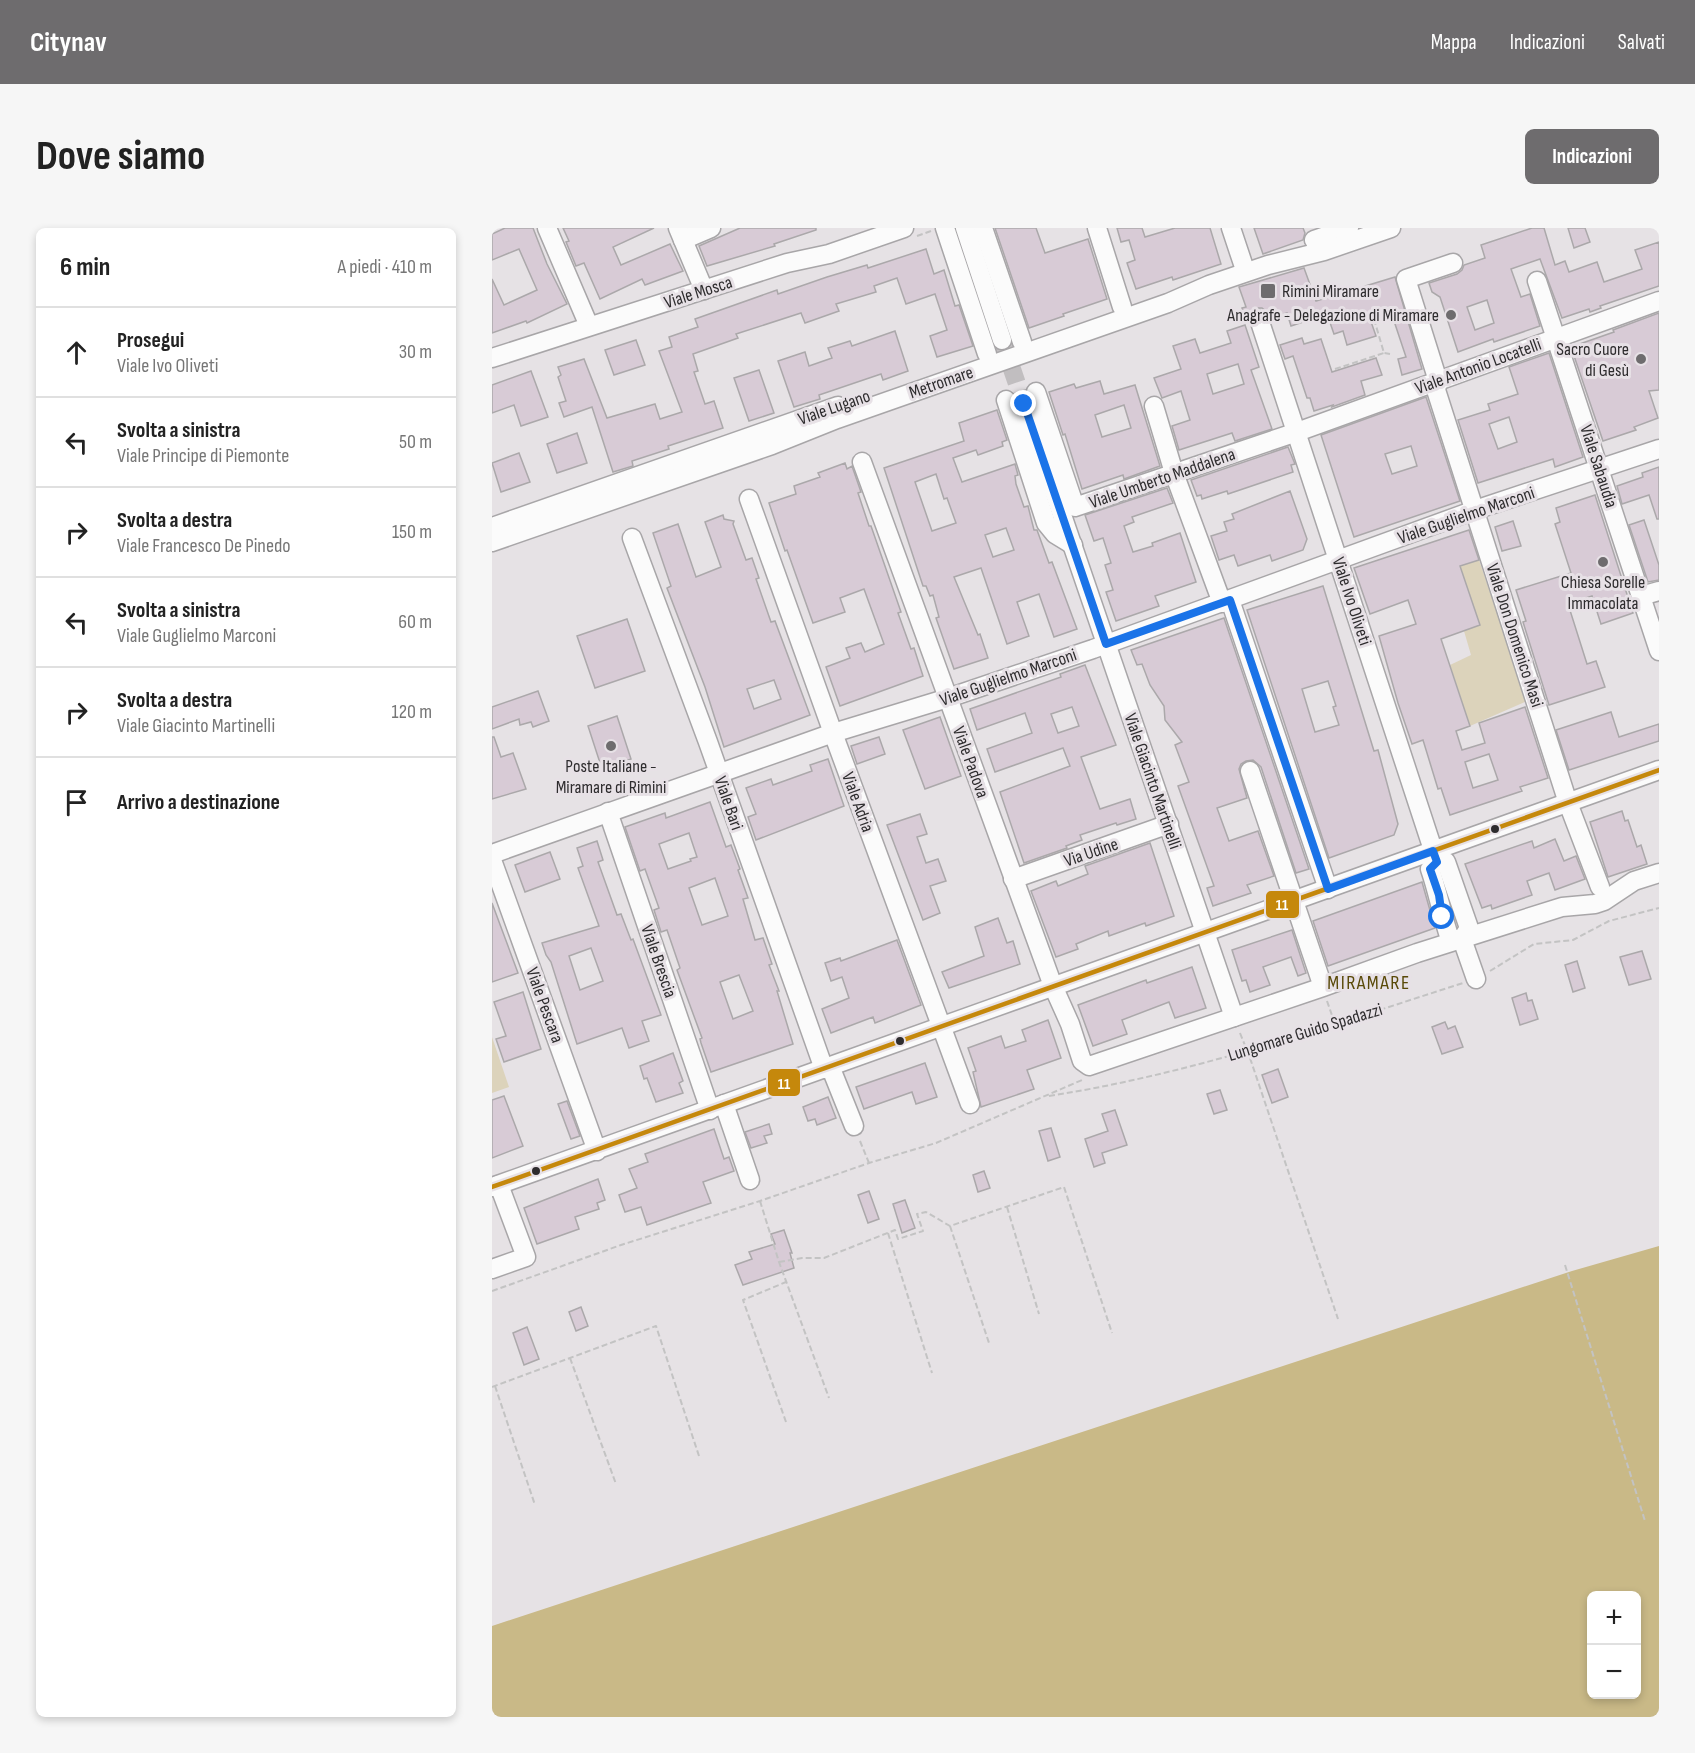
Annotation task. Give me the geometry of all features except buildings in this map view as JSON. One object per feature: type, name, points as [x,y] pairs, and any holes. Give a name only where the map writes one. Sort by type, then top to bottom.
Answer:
[{"type":"street","points":[[547,228],[589,326]]},
{"type":"street","points":[[704,290],[681,234],[711,228]]},
{"type":"street","name":"Viale Mosca","points":[[492,358],[787,262],[829,254],[904,228]]},
{"type":"street","points":[[945,228],[987,354]]},
{"type":"street","points":[[965,228],[1002,340]]},
{"type":"street","points":[[982,228],[1022,342]]},
{"type":"street","points":[[1097,228],[1122,307]]},
{"type":"street","points":[[1231,228],[1243,264]]},
{"type":"street","points":[[1314,240],[1349,228]]},
{"type":"street","name":"Metromare","points":[[492,543],[1168,303],[1209,285],[1268,265],[1324,251],[1391,228]]},
{"type":"street","name":"Viale Don Domenico Masi","points":[[1453,263],[1406,279],[1438,381],[1436,390],[1568,803],[1600,887]]},
{"type":"street","name":"Viale Sabaudia","points":[[1537,281],[1659,651]]},
{"type":"street","name":"Viale Lugano","points":[[492,527],[1176,288]]},
{"type":"street","name":"Viale Antonio Locatelli","points":[[1297,432],[1659,302]]},
{"type":"street","name":"Viale Ivo Oliveti","points":[[1259,319],[1435,857],[1430,869],[1444,885],[1442,917],[1450,939],[1462,939],[1476,979]]},
{"type":"street","name":"Viale Umberto Maddalena","points":[[1030,398],[1075,507],[1297,432]]},
{"type":"street","name":"Viale Giacinto Martinelli","points":[[1030,398],[1073,545],[1233,1017]]},
{"type":"street","points":[[1006,400],[1047,523],[1055,534],[1073,545]]},
{"type":"street","points":[[1154,406],[1174,473],[1226,602],[1328,889]]},
{"type":"street","name":"Viale Guglielmo Marconi","points":[[492,854],[833,733],[948,698],[1106,644],[1475,510],[1659,449]]},
{"type":"street","name":"Viale Padova","points":[[862,462],[1013,879],[1053,986],[1070,1024],[1082,1061]]},
{"type":"street","name":"Viale Adria","points":[[749,499],[970,1104]]},
{"type":"street","name":"Viale Bari","points":[[632,538],[827,1068],[854,1126]]},
{"type":"street","points":[[1641,596],[1659,591]]},
{"type":"street","points":[[492,1269],[526,1257],[495,1186],[1293,901],[1435,857],[1568,803],[1659,770]]},
{"type":"street","points":[[1250,771],[1321,981]]},
{"type":"street","name":"Viale Brescia","points":[[608,813],[717,1107],[750,1180]]},
{"type":"street","name":"Via Udine","points":[[1013,879],[1168,824]]},
{"type":"street","name":"Viale Pescara","points":[[492,860],[597,1151]]},
{"type":"street","name":"Lungomare Guido Spadazzi","points":[[1082,1061],[1089,1066],[1417,953],[1562,907],[1595,904],[1634,881],[1659,873]]},
{"type":"path","points":[[1374,319],[1384,353]]},
{"type":"path","points":[[1335,369],[1384,353],[1390,354]]},
{"type":"path","name":"Lungomare Guido Spadazzi","points":[[492,1291],[621,1245],[760,1201],[868,1163],[936,1143],[1043,1097],[1100,1088],[1248,1052],[1476,979],[1534,945],[1573,940],[1609,921],[1659,908]]},
{"type":"path","points":[[1233,1017],[1248,1052],[1338,1319]]},
{"type":"path","points":[[854,1126],[868,1163]]},
{"type":"path","points":[[950,1226],[1064,1187],[1112,1333]]},
{"type":"path","points":[[760,1201],[786,1282],[829,1398]]},
{"type":"path","points":[[1007,1207],[1039,1314]]},
{"type":"path","points":[[779,1262],[802,1258],[824,1258],[895,1230],[898,1239],[923,1231],[917,1214],[926,1212],[950,1226],[989,1343]]},
{"type":"path","points":[[888,1233],[932,1373]]},
{"type":"path","points":[[1565,1265],[1645,1521]]},
{"type":"path","points":[[786,1282],[743,1299],[786,1422]]},
{"type":"path","points":[[535,1505],[494,1387],[656,1326],[699,1456]]},
{"type":"path","points":[[570,1358],[616,1484]]},
{"type":"shaded area","points":[[1479,560],[1527,701],[1470,726],[1450,665],[1471,655],[1464,631],[1460,566]]},
{"type":"shaded area","points":[[492,1037],[509,1087],[492,1093]]},
{"type":"shaded area","points":[[1659,1246],[1659,1717],[492,1717],[492,1626],[1572,1271]]},
{"type":"tunnel","points":[[1002,340],[1024,404]]},
{"type":"transit line","name":"11","points":[[492,1187],[1659,770]]},
{"type":"place","name":"Rimini Miramare","points":[[1268,291]]},
{"type":"place","name":"Anagrafe - Delegazione di Miramare","points":[[1451,315]]},
{"type":"place","name":"Sacro Cuore di Gesù","points":[[1641,359]]},
{"type":"place","name":"Chiesa Sorelle Immacolata","points":[[1603,562]]},
{"type":"place","name":"Poste Italiane - Miramare di Rimini","points":[[611,746]]},
{"type":"district","name":"MIRAMARE","points":[[1369,982]]},
{"type":"route","points":[[1024,404],[1106,644],[1230,600],[1328,889],[1433,851],[1437,862],[1430,869],[1439,895],[1442,917]]}]
